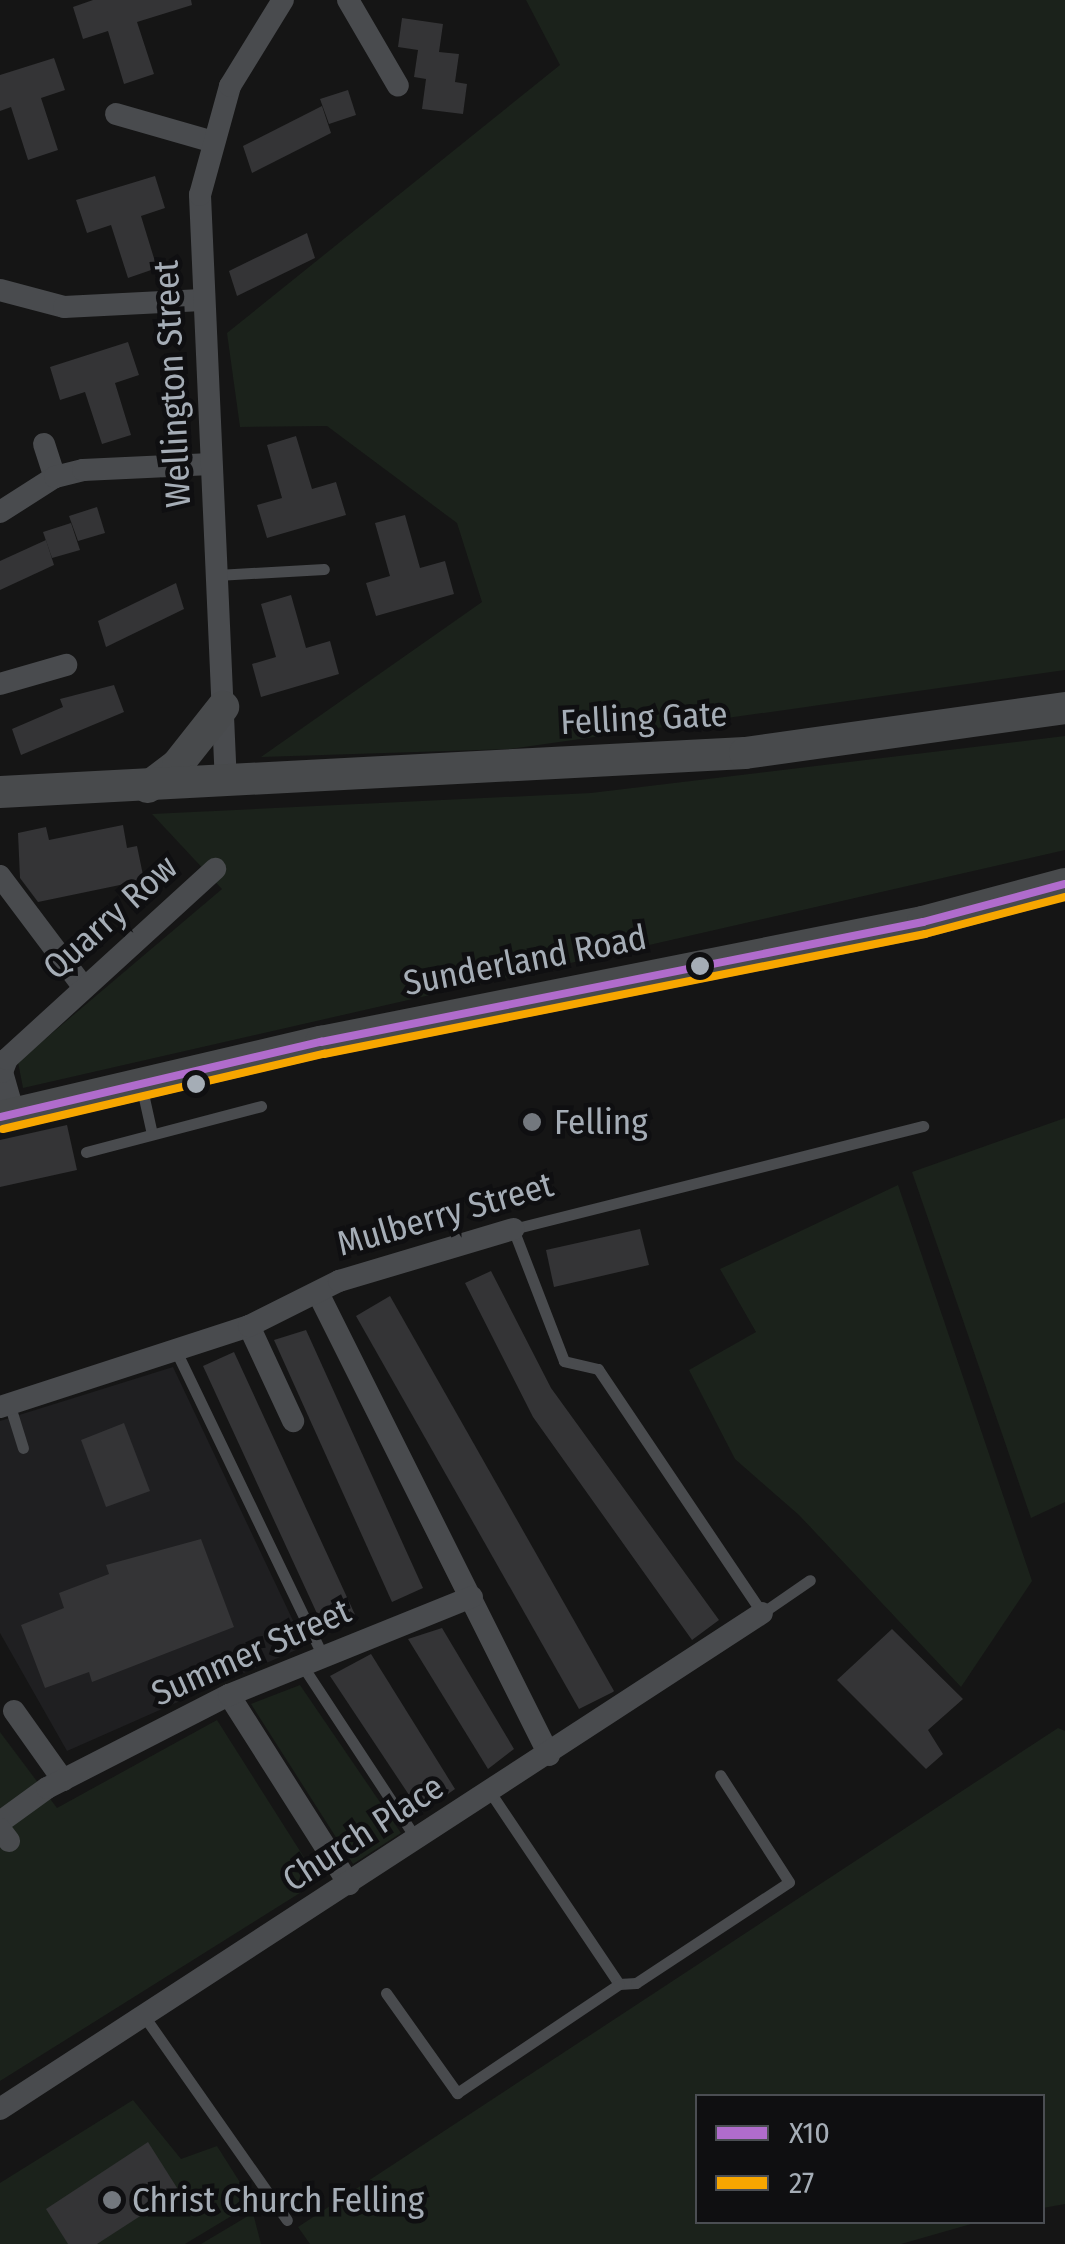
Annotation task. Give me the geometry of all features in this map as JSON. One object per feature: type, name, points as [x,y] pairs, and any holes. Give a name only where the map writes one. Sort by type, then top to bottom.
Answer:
[{"type":"street","name":"Wellington Street","points":[[226,784],[200,195],[210,140],[230,86],[282,0]]},
{"type":"street","points":[[348,0],[398,86]]},
{"type":"street","points":[[116,114],[210,140]]},
{"type":"street","points":[[0,290],[64,307],[202,300]]},
{"type":"street","points":[[44,444],[55,477]]},
{"type":"street","points":[[0,512],[55,477],[211,464]]},
{"type":"street","points":[[0,684],[66,665]]},
{"type":"street","points":[[148,787],[178,764],[223,707]]},
{"type":"street","name":"Felling Gate","points":[[0,792],[226,784],[745,752],[1065,708]]},
{"type":"street","name":"Quarry Row","points":[[7,1116],[2,1072],[7,1059],[215,869]]},
{"type":"street","points":[[0,876],[84,988]]},
{"type":"street","name":"Sunderland Road","points":[[7,1116],[141,1084],[924,922],[1065,884]]},
{"type":"street","name":"Mulberry Street","points":[[4,1405],[250,1326],[320,1297],[339,1281],[513,1229]]},
{"type":"street","points":[[320,1297],[549,1755]]},
{"type":"street","points":[[250,1326],[293,1421]]},
{"type":"street","name":"Summer Street","points":[[3,1831],[63,1780],[228,1695],[472,1597]]},
{"type":"street","name":"Church Place","points":[[0,2109],[763,1617]]},
{"type":"street","points":[[228,1695],[349,1884]]},
{"type":"street","points":[[14,1711],[63,1780]]},
{"type":"lane","points":[[217,575],[324,568]]},
{"type":"lane","points":[[141,1084],[152,1134]]},
{"type":"lane","points":[[86,1152],[260,1106]]},
{"type":"lane","name":"Mulberry Street","points":[[513,1229],[923,1126]]},
{"type":"lane","points":[[513,1229],[564,1361],[598,1369],[763,1617],[810,1580]]},
{"type":"lane","points":[[176,1351],[313,1661],[418,1840]]},
{"type":"lane","points":[[4,1405],[24,1448]]},
{"type":"lane","points":[[386,1993],[458,2092],[619,1984],[636,1983],[789,1882],[720,1774]]},
{"type":"lane","points":[[490,1792],[619,1984]]},
{"type":"lane","points":[[144,2016],[287,2220]]},
{"type":"shaded area","points":[[526,0],[1065,0],[1065,670],[510,749],[261,757],[482,602],[457,523],[327,426],[240,427],[227,333],[560,65]]},
{"type":"shaded area","points":[[1065,736],[1065,850],[23,1088],[18,1062],[222,889],[152,814],[591,793]]},
{"type":"shaded area","points":[[1065,1118],[1065,1502],[1031,1518],[912,1172]]},
{"type":"shaded area","points":[[898,1185],[1032,1581],[961,1687],[799,1515],[735,1459],[689,1370],[756,1332],[720,1269]]},
{"type":"shaded area","points":[[173,1367],[305,1646],[67,1751],[0,1633],[0,1421]]},
{"type":"shaded area","points":[[300,1685],[401,1833],[353,1864],[251,1704]]},
{"type":"shaded area","points":[[217,1720],[319,1881],[0,2081],[0,1732],[57,1808]]},
{"type":"shaded area","points":[[1058,1728],[1065,1731],[1065,2204],[1045,2208],[1045,2094],[695,2094],[695,2224],[971,2224],[901,2244],[310,2244],[298,2227]]},
{"type":"shaded area","points":[[133,2100],[181,2159],[217,2146],[253,2203],[185,2244],[0,2244],[0,2183]]},
{"type":"shaded area","points":[[253,2213],[261,2244],[201,2244]]},
{"type":"building","points":[[93,0],[191,0],[192,5],[137,22],[154,74],[124,84],[108,31],[83,39],[73,7]]},
{"type":"building","points":[[402,18],[443,24],[439,52],[459,54],[455,82],[467,84],[463,114],[422,109],[426,79],[414,77],[418,50],[398,47]]},
{"type":"building","points":[[54,58],[65,90],[41,98],[58,150],[28,160],[11,107],[0,111],[0,75]]},
{"type":"building","points":[[348,90],[356,115],[329,124],[320,99]]},
{"type":"building","points":[[322,106],[331,133],[252,173],[243,146]]},
{"type":"building","points":[[155,176],[165,208],[141,216],[157,268],[128,278],[111,225],[87,233],[76,200]]},
{"type":"building","points":[[307,233],[315,258],[237,296],[229,271]]},
{"type":"building","points":[[128,342],[139,375],[115,383],[131,435],[102,444],[85,392],[60,400],[50,367]]},
{"type":"building","points":[[296,436],[312,489],[336,482],[346,515],[267,538],[257,505],[282,498],[267,445]]},
{"type":"building","points":[[97,507],[105,533],[78,541],[69,516]]},
{"type":"building","points":[[405,515],[420,568],[445,561],[454,594],[376,616],[366,583],[390,576],[375,523]]},
{"type":"building","points":[[71,523],[80,550],[52,558],[43,532]]},
{"type":"building","points":[[46,540],[54,565],[0,590],[0,561]]},
{"type":"building","points":[[176,583],[184,609],[106,647],[98,621]]},
{"type":"building","points":[[291,595],[306,648],[330,641],[339,674],[261,697],[252,664],[276,657],[261,604]]},
{"type":"building","points":[[114,685],[124,712],[21,755],[12,729],[63,707],[60,699]]},
{"type":"building","points":[[123,825],[127,848],[137,846],[144,880],[38,902],[20,878],[18,833],[46,827],[49,840]]},
{"type":"building","points":[[67,1125],[77,1170],[0,1187],[0,1140]]},
{"type":"building","points":[[640,1229],[649,1265],[554,1287],[546,1250]]},
{"type":"building","points":[[491,1271],[551,1388],[719,1620],[692,1640],[533,1417],[465,1283]]},
{"type":"building","points":[[390,1296],[613,1692],[579,1709],[356,1316]]},
{"type":"building","points":[[306,1330],[423,1588],[392,1602],[274,1340]]},
{"type":"building","points":[[234,1352],[357,1619],[326,1633],[203,1366]]},
{"type":"building","points":[[124,1423],[150,1491],[106,1507],[81,1440]]},
{"type":"building","points":[[201,1539],[234,1627],[92,1682],[89,1672],[45,1688],[21,1625],[64,1608],[59,1593],[109,1574],[106,1565]]},
{"type":"building","points":[[442,1628],[514,1749],[488,1769],[408,1639]]},
{"type":"building","points":[[892,1629],[963,1699],[928,1730],[943,1754],[926,1769],[837,1680]]},
{"type":"building","points":[[371,1654],[455,1789],[421,1813],[330,1676]]},
{"type":"building","name":"Christ Church Felling","points":[[148,2142],[179,2191],[97,2244],[68,2244],[46,2209]]},
{"type":"transit line","name":"X10","points":[[0,1117],[321,1042],[923,922],[1065,884]]},
{"type":"transit line","name":"27","points":[[3,1129],[324,1054],[925,934],[1065,897]]},
{"type":"place","name":"Felling","points":[[532,1122]]},
{"type":"place","name":"Christ Church Felling","points":[[112,2200]]}]
